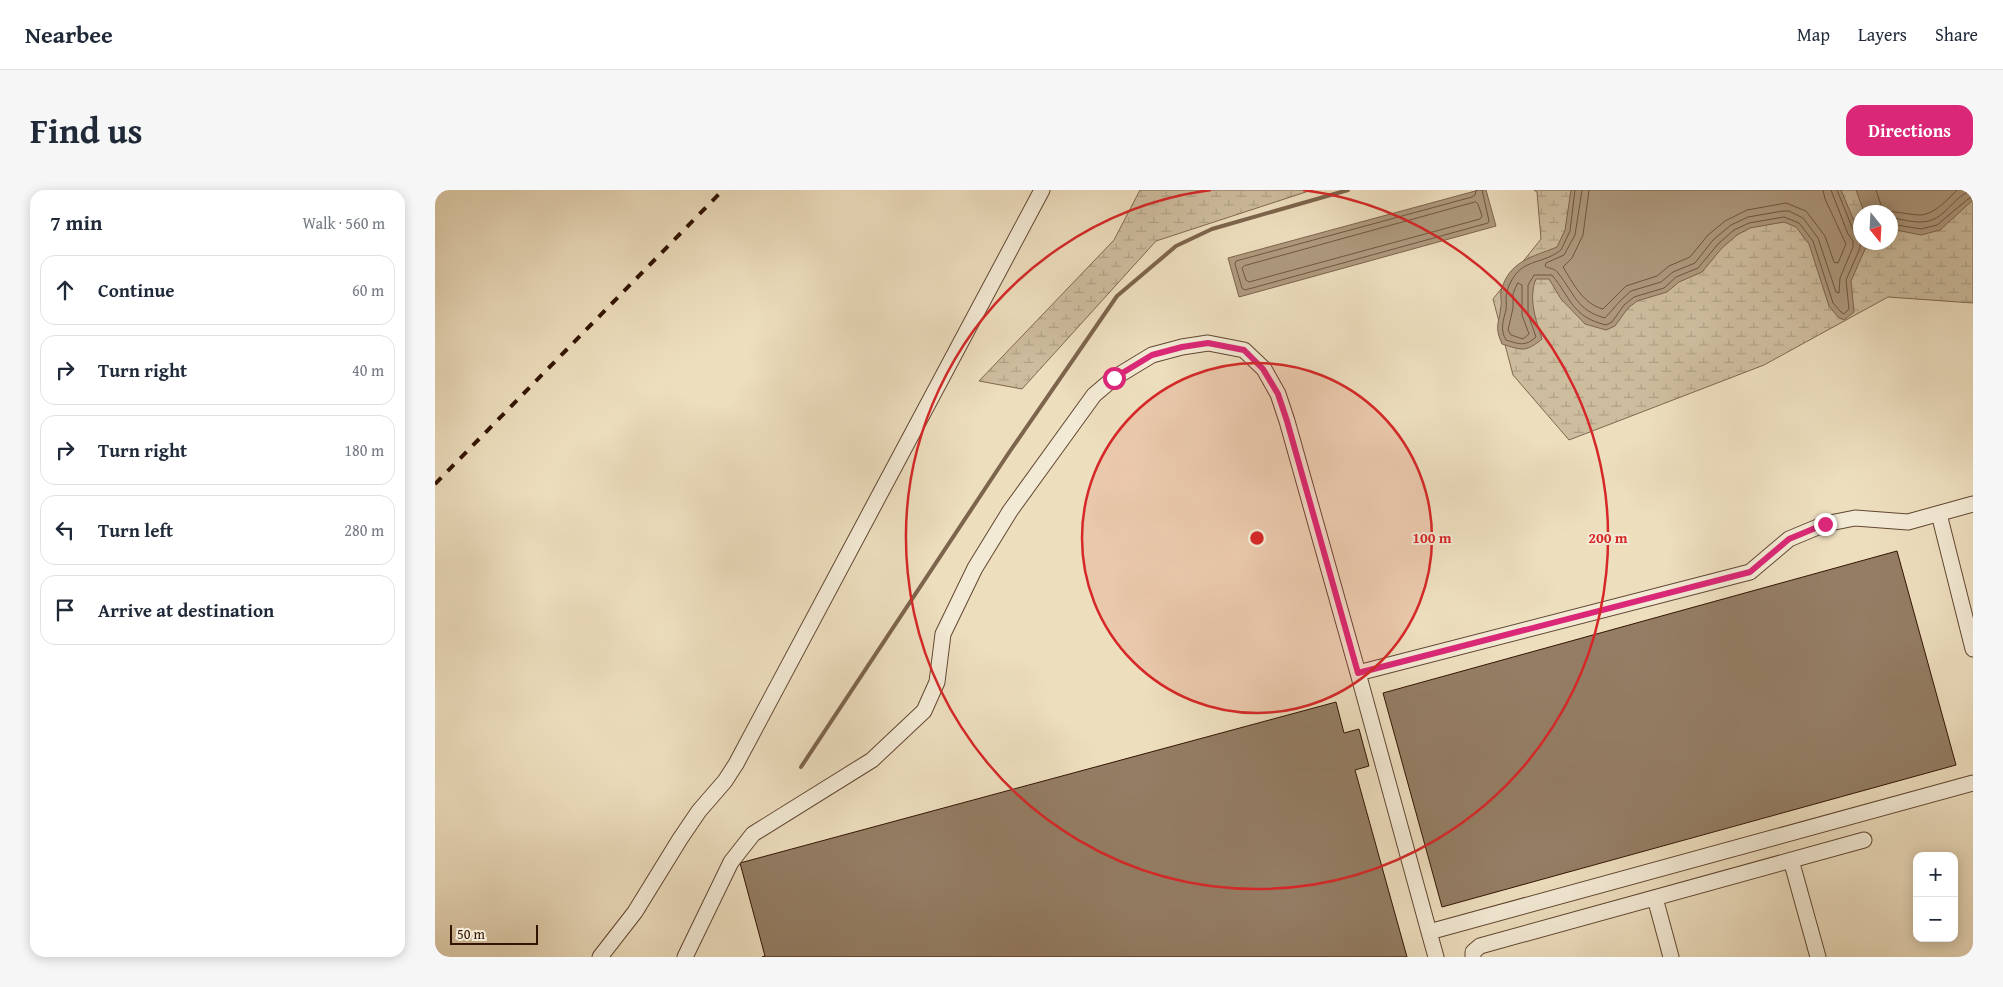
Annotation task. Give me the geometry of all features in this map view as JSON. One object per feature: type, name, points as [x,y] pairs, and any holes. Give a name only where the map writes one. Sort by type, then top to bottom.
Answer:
[{"type":"lane","points":[[600,957],[635,912],[680,838],[699,811],[725,781],[736,764],[1042,190]]},
{"type":"lane","points":[[685,957],[731,862],[753,834],[872,760],[924,711],[937,682],[943,634],[975,568],[1010,511],[1094,395],[1114,378],[1152,355],[1182,347],[1208,343],[1244,350],[1263,369],[1278,394],[1358,673],[1436,957]]},
{"type":"lane","points":[[1358,673],[1750,572],[1789,539],[1825,524],[1855,518],[1907,522],[1973,504]]},
{"type":"lane","points":[[1939,514],[1973,649]]},
{"type":"lane","points":[[1429,932],[1973,783]]},
{"type":"lane","points":[[1473,957],[1473,952],[1480,946],[1864,840]]},
{"type":"lane","points":[[1791,860],[1818,957]]},
{"type":"lane","points":[[1655,898],[1671,957]]},
{"type":"green space","points":[[1140,190],[1312,190],[1156,241],[1022,389],[979,381],[1114,240]]},
{"type":"green space","points":[[1534,190],[1973,190],[1973,303],[1888,297],[1764,365],[1569,440],[1513,375],[1493,299],[1541,239],[1537,192]]},
{"type":"water","points":[[1479,190],[1486,190],[1496,226],[1239,297],[1228,258]]},
{"type":"water","points":[[1571,190],[1841,190],[1853,218],[1853,250],[1865,250],[1851,281],[1854,312],[1844,320],[1838,317],[1829,306],[1809,244],[1796,227],[1784,222],[1750,228],[1737,235],[1722,248],[1702,272],[1679,282],[1667,292],[1637,301],[1628,308],[1615,326],[1606,330],[1585,324],[1561,299],[1549,279],[1536,279],[1533,302],[1535,317],[1542,339],[1531,347],[1523,349],[1502,344],[1498,333],[1498,325],[1501,291],[1505,281],[1516,267],[1530,257],[1557,247],[1565,230]]},
{"type":"water","points":[[1856,190],[1973,190],[1973,200],[1940,230],[1921,235],[1898,230],[1898,205],[1861,205]]},
{"type":"building","points":[[1897,551],[1956,765],[1442,907],[1383,693]]},
{"type":"building","points":[[1336,702],[1344,733],[1359,729],[1369,766],[1355,770],[1407,957],[762,957],[765,956],[740,863]]},
{"type":"waterway","points":[[801,767],[1008,454],[1117,296],[1176,246],[1212,229],[1348,190]]},
{"type":"railway","points":[[435,484],[723,190]]},
{"type":"route","points":[[1114,378],[1152,355],[1182,347],[1208,343],[1244,350],[1263,369],[1278,394],[1287,421],[1358,673],[1750,572],[1789,539],[1825,524]]}]
